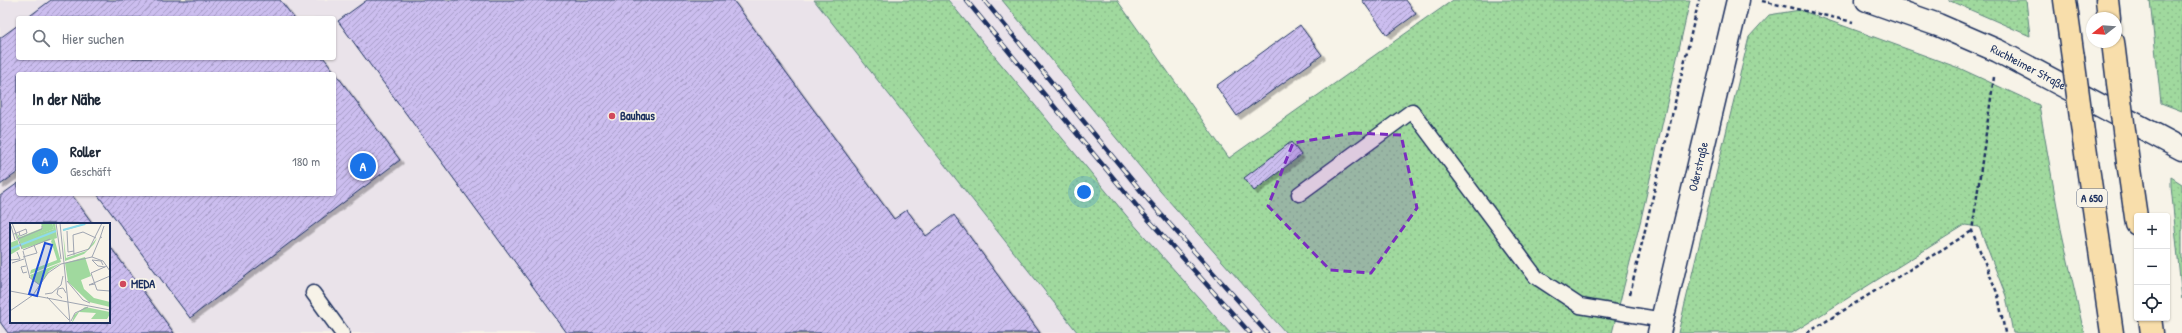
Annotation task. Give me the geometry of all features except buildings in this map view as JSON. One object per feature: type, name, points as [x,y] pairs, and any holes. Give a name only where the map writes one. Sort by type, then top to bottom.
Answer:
[{"type":"highway","name":"A 650","points":[[2065,0],[2112,333]]},
{"type":"highway","points":[[2107,0],[2109,12]]},
{"type":"highway","points":[[2114,48],[2135,213]]},
{"type":"highway","points":[[2150,321],[2152,333]]},
{"type":"street","name":"Oderstraße","points":[[1661,327],[1738,0]]},
{"type":"street","name":"Ruchheimer Straße","points":[[1867,0],[1938,25],[1998,51],[2182,149]]},
{"type":"lane","points":[[1298,194],[1412,111],[1536,277],[1580,306],[1625,314],[1661,327]]},
{"type":"lane","points":[[313,294],[342,333]]},
{"type":"path","points":[[1625,314],[1699,0]]},
{"type":"path","points":[[1758,0],[1854,22]]},
{"type":"path","points":[[1998,51],[1972,231],[1998,295],[2005,333]]},
{"type":"path","points":[[1807,333],[1972,231]]},
{"type":"highlighted area","points":[[1354,133],[1401,135],[1417,208],[1371,273],[1330,270],[1268,206],[1293,143]]},
{"type":"shaded area","points":[[0,0],[814,0],[1078,333],[0,333]]},
{"type":"shaded area","points":[[948,0],[1002,0],[1160,191],[1286,333],[1230,333],[1130,220]]},
{"type":"green space","points":[[814,0],[948,0],[1130,220],[1230,333],[1078,333]]},
{"type":"green space","points":[[1002,0],[1117,0],[1229,158],[1453,0],[1690,0],[1641,219],[1612,333],[1286,333],[1160,191]]},
{"type":"green space","points":[[1948,0],[2026,0],[2030,36]]},
{"type":"green space","points":[[2150,0],[2182,0],[2182,111],[2161,103]]},
{"type":"green space","points":[[1800,10],[1959,68],[2039,105],[2061,229],[2084,333],[2013,333],[2006,296],[1979,227],[1965,225],[1792,333],[1678,333],[1749,37],[1769,15]]},
{"type":"green space","points":[[2171,177],[2182,184],[2182,299],[2171,186]]},
{"type":"railway","points":[[966,0],[1140,210],[1250,333]]},
{"type":"railway","points":[[984,0],[1150,202],[1267,333]]},
{"type":"place","name":"Bauhaus","points":[[612,116]]},
{"type":"place","name":"Roller","points":[[363,166]]},
{"type":"place","name":"MEDA","points":[[123,284]]}]
